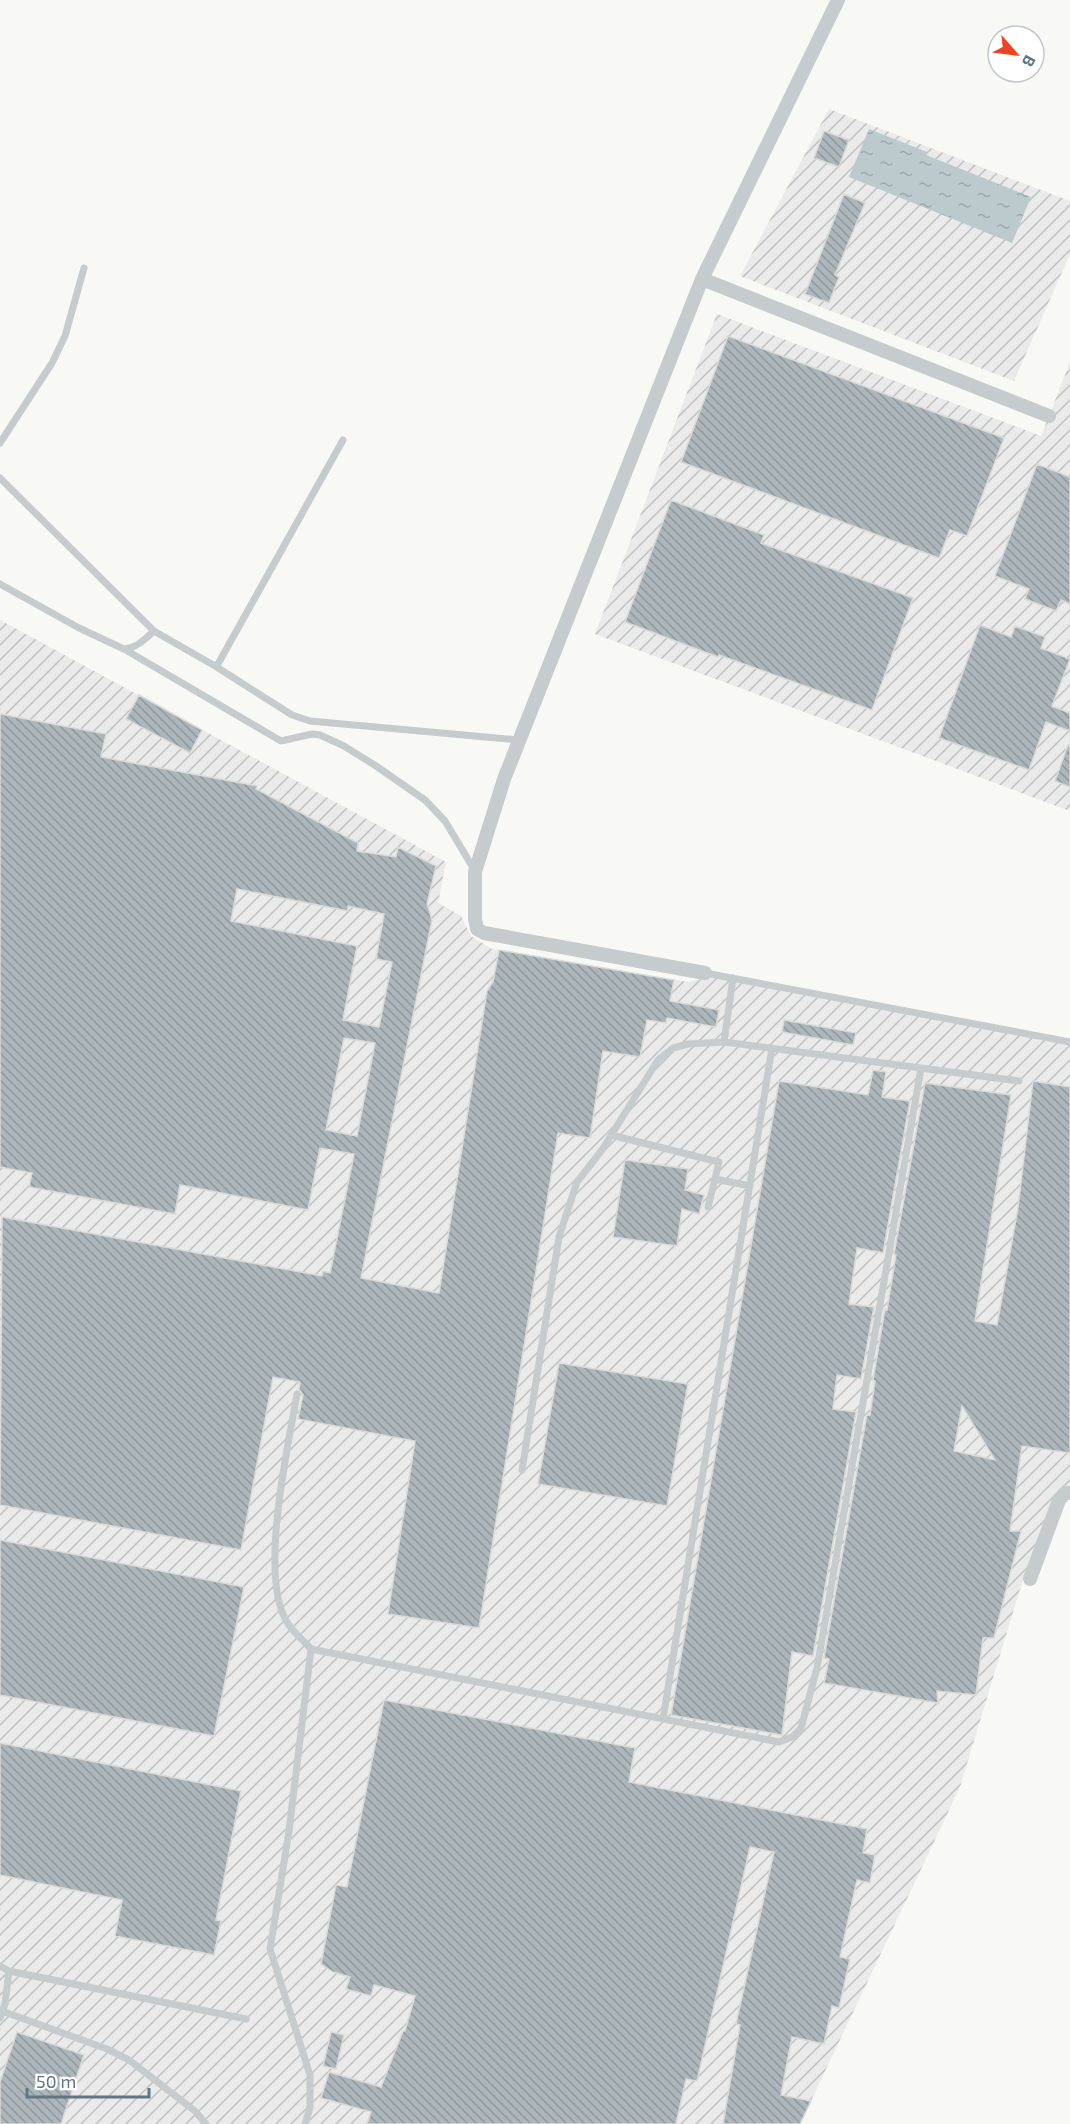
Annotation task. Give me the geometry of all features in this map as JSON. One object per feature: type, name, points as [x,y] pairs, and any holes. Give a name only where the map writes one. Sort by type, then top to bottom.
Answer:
[{"type":"street","points":[[705,973],[484,933],[477,929],[475,919],[475,872],[504,779],[702,279],[838,0]]},
{"type":"street","points":[[702,279],[1049,416]]},
{"type":"street","points":[[1030,1578],[1059,1500],[1065,1493],[1070,1493]]},
{"type":"lane","points":[[0,443],[52,363],[65,336],[84,268]]},
{"type":"lane","points":[[215,666],[343,440]]},
{"type":"lane","points":[[0,478],[154,631],[301,719],[519,740]]},
{"type":"lane","points":[[0,584],[79,628],[124,649],[280,741],[312,734],[345,746],[425,800],[445,821],[475,872]]},
{"type":"lane","points":[[124,649],[138,645],[154,631]]},
{"type":"lane","points":[[705,973],[1070,1042]]},
{"type":"lane","points":[[724,1042],[733,978]]},
{"type":"lane","points":[[522,1470],[559,1237],[577,1182],[602,1150],[658,1060],[673,1048],[688,1044],[724,1042],[1019,1081]]},
{"type":"lane","points":[[663,1719],[772,1048]]},
{"type":"lane","points":[[297,1394],[278,1505],[275,1589],[288,1624],[311,1649],[779,1742],[792,1737],[801,1728],[817,1668],[921,1068]]},
{"type":"lane","points":[[611,1135],[719,1162],[708,1207]]},
{"type":"lane","points":[[715,1179],[750,1186]]},
{"type":"lane","points":[[305,2124],[310,2108],[310,2074],[270,1949],[289,1831],[311,1649]]},
{"type":"lane","points":[[0,1966],[9,1971],[246,2019]]},
{"type":"lane","points":[[9,1971],[1,2014],[106,2049],[129,2060],[195,2111],[206,2124]]},
{"type":"shaded area","points":[[829,109],[1070,201],[1070,254],[1014,381],[740,276]]},
{"type":"shaded area","points":[[717,314],[1041,436],[1070,362],[1070,811],[595,634]]},
{"type":"shaded area","points":[[0,620],[446,862],[438,903],[461,916],[471,936],[492,949],[689,982],[718,975],[1070,1042],[1070,1488],[1023,1579],[960,1787],[800,2124],[0,2124]]},
{"type":"water","points":[[869,129],[927,152],[926,155],[1031,197],[1012,243],[849,177]]},
{"type":"building","points":[[824,131],[849,140],[839,167],[814,158]]},
{"type":"building","points":[[844,194],[865,203],[835,275],[839,277],[829,303],[805,294]]},
{"type":"building","points":[[728,336],[1004,438],[967,536],[950,530],[939,558],[681,462]]},
{"type":"building","points":[[1037,464],[1070,477],[1070,604],[1061,600],[1056,611],[1025,599],[1029,589],[995,576]]},
{"type":"building","points":[[671,500],[764,535],[761,543],[913,598],[872,710],[625,622]]},
{"type":"building","points":[[980,625],[1011,637],[1015,626],[1045,637],[1041,648],[1070,659],[1052,706],[1070,713],[1070,731],[1046,722],[1029,770],[939,738]]},
{"type":"building","points":[[139,695],[202,730],[190,753],[126,719]]},
{"type":"building","points":[[0,714],[106,734],[101,757],[257,786],[256,789],[358,843],[357,851],[396,857],[398,847],[436,866],[427,904],[432,920],[361,1278],[439,1293],[487,991],[493,982],[499,950],[674,980],[670,1001],[719,1010],[716,1027],[667,1018],[666,1023],[647,1020],[640,1057],[603,1051],[590,1138],[558,1133],[479,1628],[388,1614],[415,1441],[298,1419],[303,1395],[299,1389],[300,1382],[273,1377],[241,1550],[0,1505],[2,1217],[322,1276],[323,1271],[330,1273],[354,1154],[320,1148],[308,1210],[180,1185],[175,1214],[29,1187],[32,1173],[0,1167]],"holes":[[[237,889],[348,911],[348,906],[384,914],[376,959],[392,962],[379,1027],[343,1020],[357,946],[231,921]],[[344,1038],[375,1043],[357,1136],[326,1130]]]},
{"type":"building","points":[[1068,745],[1070,745],[1070,787],[1055,781]]},
{"type":"building","points":[[784,1020],[856,1033],[853,1045],[782,1032]]},
{"type":"building","points":[[873,1070],[886,1072],[882,1097],[910,1101],[883,1253],[857,1248],[849,1304],[874,1307],[861,1379],[837,1375],[833,1409],[856,1412],[813,1656],[792,1652],[782,1735],[671,1715],[779,1081],[868,1095]]},
{"type":"building","points":[[1033,1081],[1070,1087],[1070,1453],[1022,1446],[1010,1531],[1021,1531],[994,1638],[983,1638],[976,1695],[937,1691],[938,1703],[824,1683],[829,1659],[824,1658],[867,1414],[870,1415],[875,1381],[873,1380],[925,1083],[1011,1095],[975,1321],[997,1325],[1018,1208]],"holes":[[[962,1406],[995,1460],[954,1451]]]},
{"type":"building","points":[[625,1160],[688,1169],[685,1190],[704,1195],[699,1214],[682,1209],[677,1246],[613,1237]]},
{"type":"building","points":[[559,1363],[688,1384],[667,1506],[538,1484]]},
{"type":"building","points":[[0,1540],[244,1587],[214,1736],[0,1695]]},
{"type":"building","points":[[384,1700],[635,1748],[629,1782],[867,1829],[863,1853],[875,1855],[870,1883],[857,1880],[840,1957],[850,1959],[839,2008],[832,2006],[824,2044],[792,2037],[781,2095],[811,2101],[800,2124],[723,2124],[740,2025],[736,2024],[774,1852],[750,1847],[697,2081],[686,2079],[676,2124],[367,2124],[371,2112],[321,2098],[329,2072],[381,2087],[403,2031],[405,2031],[415,1996],[374,1985],[371,1996],[346,1989],[350,1977],[333,1972],[321,1964],[336,1885],[347,1887]]},
{"type":"building","points":[[0,1743],[241,1791],[216,1920],[221,1921],[214,1955],[115,1936],[122,1900],[0,1875]]},
{"type":"building","points":[[17,2032],[84,2055],[61,2124],[0,2124],[0,2082]]},
{"type":"building","points":[[331,2032],[344,2035],[336,2069],[323,2066]]}]
